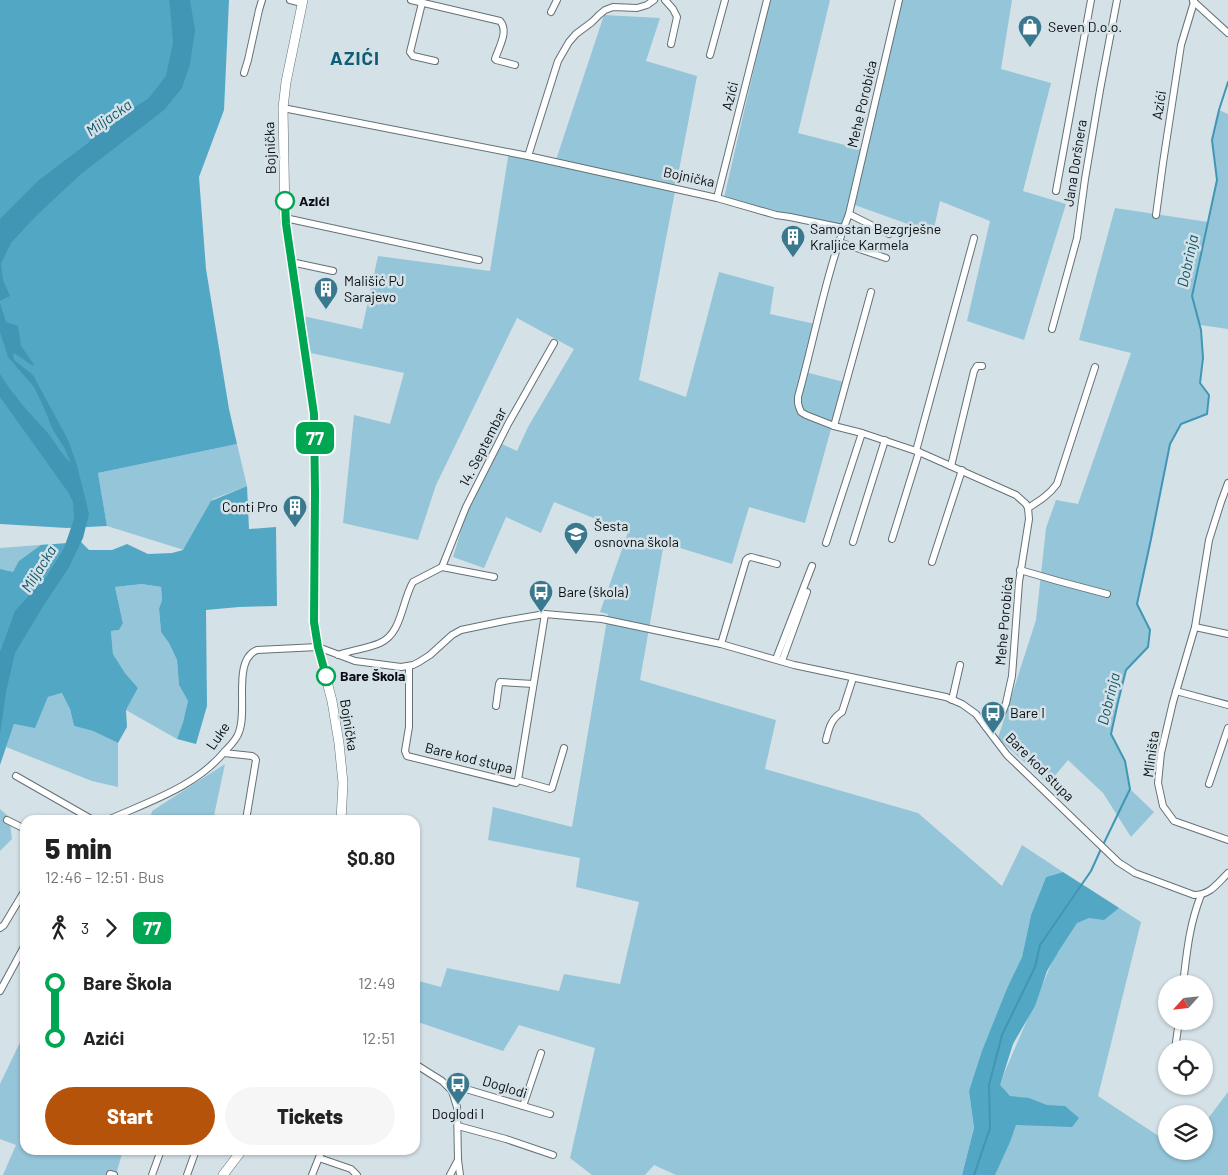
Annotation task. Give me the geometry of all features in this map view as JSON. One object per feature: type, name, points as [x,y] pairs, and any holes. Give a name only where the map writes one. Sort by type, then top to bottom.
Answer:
[{"type":"main road","name":"Bojnička","points":[[302,2],[286,82],[283,108],[285,218],[314,414],[314,622],[340,742],[344,783],[341,815]]},
{"type":"main road","points":[[224,1175],[238,1155]]},
{"type":"street","points":[[244,73],[262,0]]},
{"type":"street","points":[[290,0],[302,2]]},
{"type":"street","points":[[411,0],[500,21],[504,25],[505,30],[495,58],[496,60],[515,65]]},
{"type":"street","points":[[551,12],[557,0]]},
{"type":"street","points":[[528,156],[546,98],[562,53],[568,42],[605,10],[613,7],[637,8],[647,5],[654,0]]},
{"type":"street","points":[[665,0],[677,17],[671,44]]},
{"type":"street","points":[[710,54],[724,0]]},
{"type":"street","name":"Azići","points":[[717,198],[767,0]]},
{"type":"street","name":"Mehe Porobića","points":[[899,0],[849,214],[843,228],[818,318],[798,403],[801,412],[806,415],[834,426],[918,451],[1016,495],[1024,501],[1028,508],[1029,519],[1020,570],[1010,689],[1000,717],[986,727]]},
{"type":"street","points":[[1056,191],[1091,0]]},
{"type":"street","name":"Jana Doršnera","points":[[1052,329],[1076,238],[1098,99],[1117,0]]},
{"type":"street","points":[[1193,1],[1228,33]]},
{"type":"street","name":"Azići","points":[[1156,215],[1181,45],[1193,1]]},
{"type":"street","points":[[422,3],[410,52],[413,56],[435,61]]},
{"type":"street","name":"Bojnička","points":[[283,108],[528,156],[717,198],[776,215],[843,228]]},
{"type":"street","points":[[849,214],[889,234]]},
{"type":"street","points":[[285,218],[479,260]]},
{"type":"street","points":[[892,539],[918,451],[974,238]]},
{"type":"street","points":[[839,242],[886,258]]},
{"type":"street","points":[[291,262],[333,271]]},
{"type":"street","points":[[834,426],[871,292]]},
{"type":"street","name":"14. Septembar","points":[[442,567],[466,507],[508,424],[554,342]]},
{"type":"street","points":[[950,466],[974,371],[977,366],[982,366]]},
{"type":"street","points":[[1028,508],[1046,497],[1057,484],[1095,368]]},
{"type":"street","points":[[826,543],[862,433]]},
{"type":"street","points":[[853,542],[884,440]]},
{"type":"street","points":[[932,562],[962,470]]},
{"type":"street","name":"Mliništa","points":[[1228,483],[1207,547],[1195,627],[1176,691],[1162,753],[1158,783],[1164,806],[1174,821],[1228,840]]},
{"type":"street","points":[[720,644],[746,560],[751,557],[777,564]]},
{"type":"street","points":[[779,660],[812,566]]},
{"type":"street","points":[[338,655],[369,647],[387,639],[396,626],[413,582],[442,567],[494,577]]},
{"type":"street","points":[[1020,570],[1107,594]]},
{"type":"street","points":[[779,660],[810,584]]},
{"type":"street","name":"Bare kod stupa","points":[[545,614],[516,784],[407,756],[405,751],[409,727],[409,666],[430,655],[452,635],[461,630],[500,621],[545,614],[596,618],[720,644],[853,678],[930,694],[962,704],[976,714],[1007,755],[1118,862],[1135,873],[1189,894],[1201,895]]},
{"type":"street","points":[[1195,627],[1228,634]]},
{"type":"street","points":[[318,647],[355,661],[401,667],[409,666]]},
{"type":"street","name":"Luke","points":[[123,815],[173,792],[211,766],[224,753],[240,732],[243,708],[244,663],[249,654],[257,650],[318,647]]},
{"type":"street","points":[[952,700],[960,665]]},
{"type":"street","points":[[826,740],[833,720],[842,712],[853,678]]},
{"type":"street","points":[[496,706],[500,682],[533,684]]},
{"type":"street","points":[[1176,691],[1228,705]]},
{"type":"street","points":[[1209,784],[1228,728]]},
{"type":"street","points":[[518,780],[552,788],[564,748]]},
{"type":"street","points":[[224,753],[252,756],[256,760],[247,815]]},
{"type":"street","points":[[16,776],[84,815]]},
{"type":"street","points":[[7,820],[20,826]]},
{"type":"street","points":[[1184,975],[1190,930],[1201,895],[1208,892],[1228,873]]},
{"type":"street","points":[[0,928],[4,925],[20,898]]},
{"type":"street","points":[[0,991],[20,954]]},
{"type":"street","points":[[523,1106],[541,1053]]},
{"type":"street","points":[[420,1067],[448,1085],[452,1091],[457,1107],[460,1175]]},
{"type":"street","name":"Doglodi","points":[[452,1091],[466,1089],[550,1114]]},
{"type":"street","points":[[458,1126],[506,1139],[553,1155]]},
{"type":"street","points":[[152,1175],[159,1155]]},
{"type":"street","points":[[187,1175],[194,1155]]},
{"type":"street","points":[[312,1175],[320,1155]]},
{"type":"street","points":[[319,1158],[351,1169],[357,1175]]},
{"type":"street","points":[[450,1175],[458,1160]]},
{"type":"shaded area","points":[[0,0],[229,0],[224,110],[199,177],[206,269],[229,409],[237,444],[98,473],[107,526],[67,528],[0,524]]},
{"type":"shaded area","points":[[169,0],[190,0],[195,30],[190,64],[182,88],[164,110],[81,174],[37,215],[11,243],[1,264],[3,280],[10,296],[0,301],[0,219],[39,180],[88,143],[99,129],[148,99],[166,76],[173,43]]},
{"type":"shaded area","points":[[770,0],[830,0],[798,133],[864,150],[902,0],[1012,0],[1001,69],[1051,83],[1023,191],[1066,204],[1024,340],[967,321],[990,221],[940,201],[933,233],[852,204],[843,230],[723,202]]},
{"type":"shaded area","points":[[604,15],[660,18],[646,61],[697,76],[639,380],[686,397],[719,272],[774,287],[770,314],[815,324],[801,371],[844,382],[805,523],[749,507],[732,564],[664,543],[640,680],[776,720],[765,769],[918,813],[1002,886],[1022,845],[1063,872],[1046,877],[1031,915],[1022,957],[1008,986],[969,1091],[974,1128],[962,1175],[676,1175],[654,1165],[645,1175],[592,1175],[570,1158],[595,1048],[519,1025],[503,1051],[420,1023],[420,981],[441,987],[447,968],[559,991],[564,974],[620,984],[639,902],[576,887],[580,858],[488,840],[493,807],[572,827],[608,614],[600,612],[628,532],[554,502],[541,533],[506,517],[484,568],[453,557],[467,511],[502,444],[517,451],[528,427],[574,349],[517,318],[436,485],[418,540],[343,523],[354,415],[390,424],[404,373],[311,353],[303,316],[362,329],[378,256],[490,271],[509,151],[555,163]]},
{"type":"shaded area","points":[[1219,110],[1228,114],[1228,329],[1200,325],[1203,358],[1200,382],[1209,395],[1207,414],[1181,424],[1170,444],[1137,604],[1150,630],[1148,647],[1126,670],[1111,734],[1125,761],[1130,789],[1154,812],[1131,837],[1103,793],[1068,760],[1048,784],[998,738],[1036,620],[1046,528],[1056,500],[1078,504],[1131,353],[1079,340],[1115,208],[1208,222],[1217,180],[1212,140]]},
{"type":"shaded area","points":[[0,303],[6,322],[18,326],[21,346],[35,366],[13,353],[14,360],[33,375],[68,440],[77,465],[89,514],[83,538],[68,569],[15,653],[6,692],[0,734],[0,652],[15,611],[47,576],[64,548],[74,519],[73,502],[68,492],[0,397],[0,374],[16,397],[71,463],[53,430],[34,387],[8,357],[0,332]]},
{"type":"shaded area","points":[[237,444],[247,486],[213,499],[184,550],[107,526],[98,473]]},
{"type":"shaded area","points":[[247,486],[249,529],[276,527],[277,606],[206,610],[207,706],[196,744],[177,739],[188,701],[179,685],[177,660],[161,632],[159,609],[162,600],[161,587],[142,584],[115,587],[123,623],[119,630],[111,631],[113,654],[125,673],[138,688],[126,710],[127,727],[118,743],[93,731],[74,726],[70,709],[62,693],[48,697],[35,728],[14,724],[0,765],[0,569],[13,572],[19,561],[41,545],[81,542],[89,550],[112,550],[127,544],[148,554],[172,553],[183,550],[211,501]]},
{"type":"shaded area","points":[[52,544],[0,622],[0,548]]},
{"type":"shaded area","points":[[142,584],[161,587],[162,600],[159,610],[161,632],[177,660],[179,685],[188,701],[177,739],[126,710],[138,688],[125,673],[113,654],[111,631],[119,630],[123,622],[115,587]]},
{"type":"shaded area","points":[[63,693],[70,709],[74,726],[93,731],[118,743],[118,787],[92,781],[6,747],[14,724],[35,727],[48,697]]},
{"type":"shaded area","points":[[225,764],[214,815],[151,815],[152,811]]},
{"type":"shaded area","points":[[0,809],[9,817],[12,839],[0,851]]},
{"type":"shaded area","points":[[1063,872],[1119,908],[1104,920],[1089,918],[1077,923],[1047,971],[1035,1006],[1013,1044],[1000,1085],[1010,1096],[1029,1098],[1047,1105],[1065,1106],[1079,1118],[1072,1127],[1016,1125],[995,1175],[962,1175],[974,1128],[969,1091],[982,1051],[1008,986],[1022,957],[1031,915],[1046,877]]},
{"type":"shaded area","points":[[1085,886],[1141,922],[1098,1096],[1158,1136],[1158,1160],[1213,1160],[1213,1112],[1228,1092],[1228,1175],[990,1175],[999,1085]]},
{"type":"shaded area","points":[[20,1042],[20,1155],[122,1155],[116,1175],[3,1175],[16,1145],[0,1139],[0,1084]]},
{"type":"waterway","name":"Dobrinja","points":[[1103,845],[1130,789],[1125,761],[1111,734],[1126,670],[1148,647],[1150,630],[1137,604],[1170,444],[1181,424],[1207,414],[1209,395],[1200,383],[1203,358],[1201,330],[1192,296],[1217,180],[1212,140],[1228,82]]},
{"type":"waterway","name":"Dobrinja","points":[[974,1175],[990,1128],[989,1085],[1002,1035],[1035,967],[1040,945],[1091,871],[1101,849]]},
{"type":"bus line","name":"77","points":[[285,201],[286,224],[314,414],[314,622],[318,647],[326,676]]},
{"type":"place","name":"Seven D.o.o.","points":[[1030,48]]},
{"type":"place","name":"Azići","points":[[285,201]]},
{"type":"place","name":"Samostan Bezgrješne Kraljice Karmela","points":[[793,258]]},
{"type":"place","name":"Mališić PJ Sarajevo","points":[[326,310]]},
{"type":"place","name":"Conti Pro","points":[[295,528]]},
{"type":"place","name":"Šesta osnovna škola","points":[[576,555]]},
{"type":"place","name":"Bare (škola)","points":[[541,613]]},
{"type":"place","name":"Bare Škola","points":[[326,676]]},
{"type":"place","name":"Bare I","points":[[993,734]]},
{"type":"place","name":"Doglodi I","points":[[458,1105]]},
{"type":"district","name":"AZIĆI","points":[[355,58]]},
{"type":"water label","name":"Miljacka","points":[[109,118]]},
{"type":"water label","name":"Miljacka","points":[[39,569]]}]
